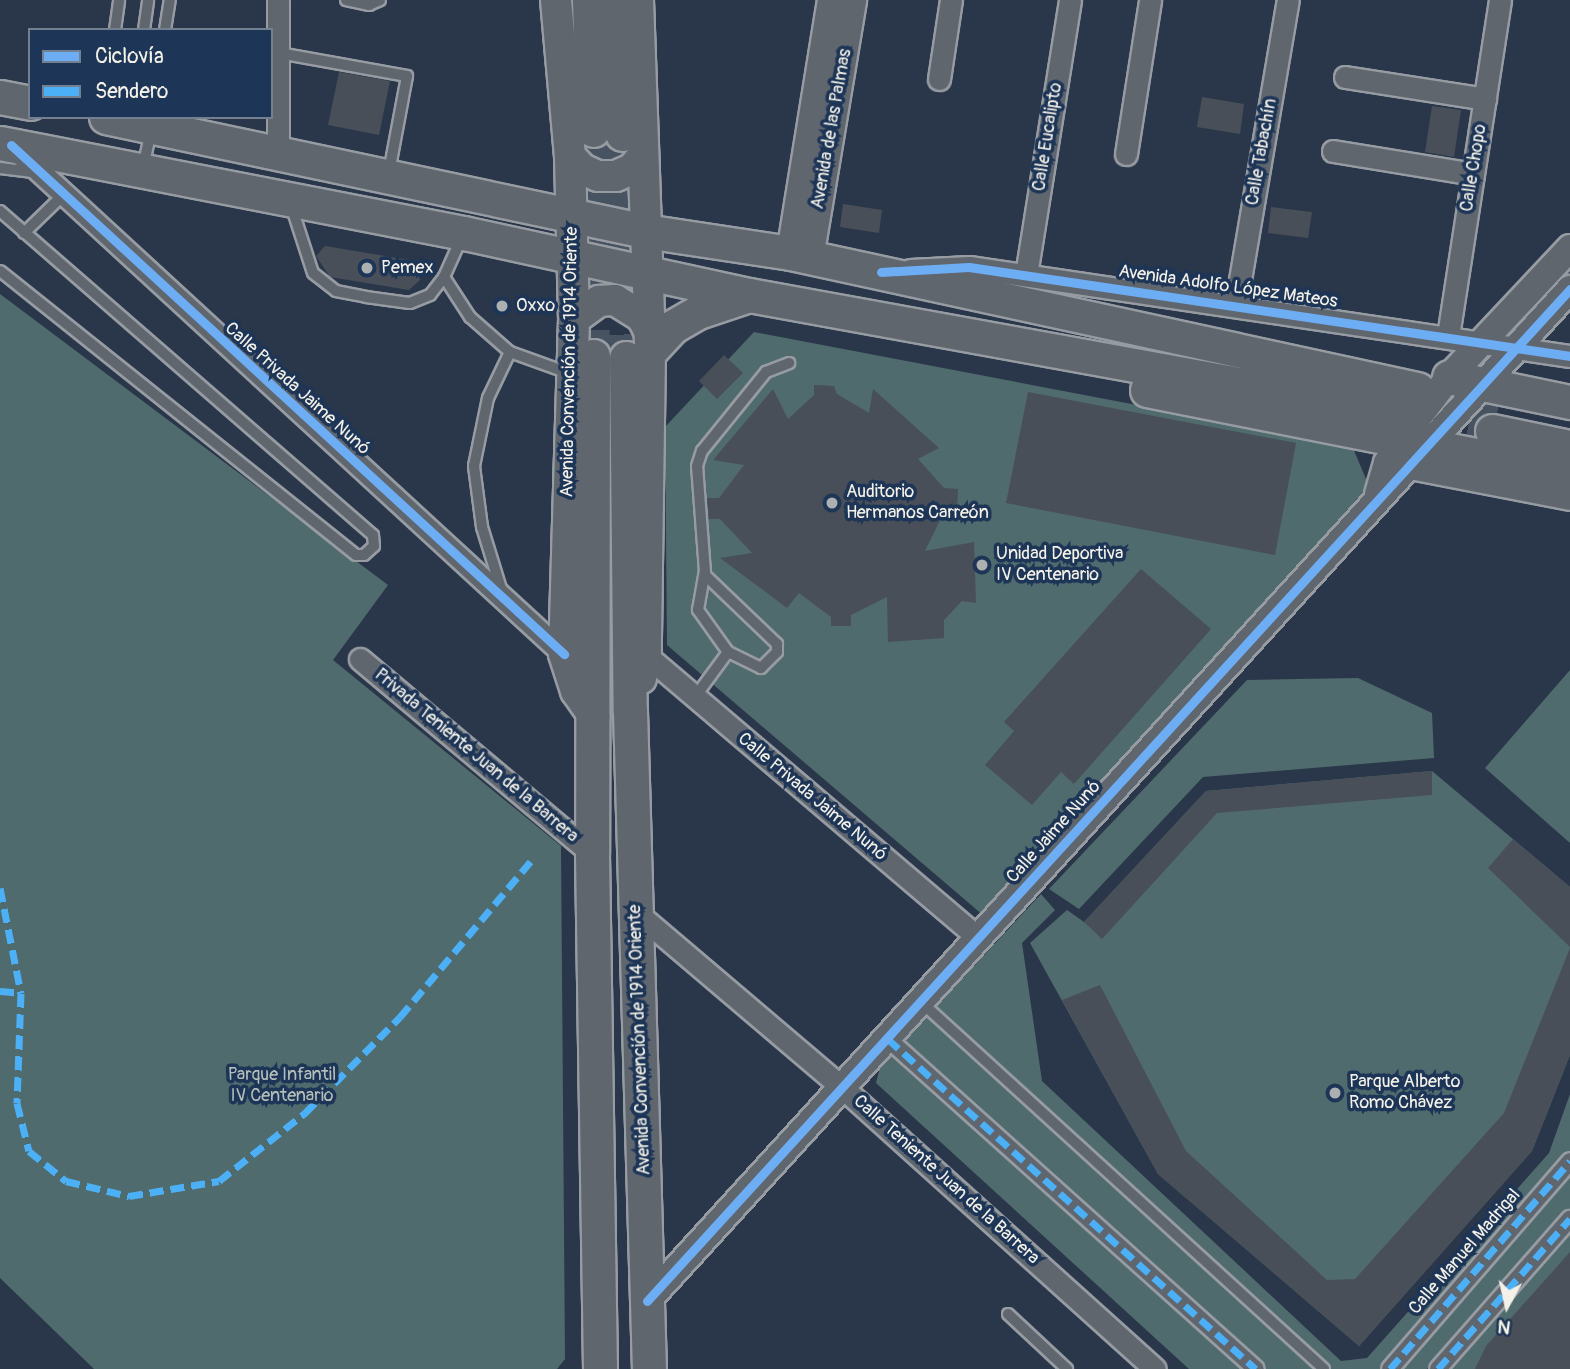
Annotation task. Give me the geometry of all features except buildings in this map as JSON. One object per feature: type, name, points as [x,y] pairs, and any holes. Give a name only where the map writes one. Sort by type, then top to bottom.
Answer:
[{"type":"main road","name":"Avenida Convención de 1914 Oriente","points":[[556,0],[570,156],[574,319],[618,354],[646,655],[630,711]]},
{"type":"main road","name":"Avenida Convención de 1914 Oriente","points":[[589,0],[619,140],[645,231],[644,274],[618,354],[564,654],[576,691],[594,717]]},
{"type":"main road","name":"Avenida Convención de 1914 Oriente","points":[[619,140],[620,0]]},
{"type":"main road","name":"Avenida Convención de 1914 Oriente","points":[[619,140],[638,0]]},
{"type":"main road","points":[[0,97],[28,103]]},
{"type":"main road","points":[[135,120],[571,216],[645,231],[800,255],[881,272],[1408,437]]},
{"type":"main road","points":[[570,156],[582,169],[598,176],[616,176],[632,169],[619,140]]},
{"type":"main road","points":[[4,152],[142,170],[290,202],[464,233],[644,274],[858,316],[910,343],[1408,437],[1570,474]]},
{"type":"main road","points":[[618,354],[698,312],[749,295]]},
{"type":"main road","points":[[574,319],[592,304],[615,300],[636,311],[618,354]]},
{"type":"main road","name":"Avenida Convención de 1914 Oriente","points":[[618,354],[649,1369]]},
{"type":"main road","name":"Avenida Convención de 1914 Oriente","points":[[596,1365],[592,854],[594,717],[618,354]]},
{"type":"main road","points":[[1449,377],[1493,407],[1570,447]]},
{"type":"main road","points":[[1493,407],[1570,402]]},
{"type":"main road","points":[[1493,407],[1570,418]]},
{"type":"street","points":[[278,0],[278,151]]},
{"type":"street","name":"Avenida de las Palmas","points":[[800,255],[831,0]]},
{"type":"street","name":"Avenida de las Palmas","points":[[800,255],[853,0]]},
{"type":"street","points":[[939,79],[951,0]]},
{"type":"street","name":"Calle Eucalipto","points":[[1026,275],[1070,0]]},
{"type":"street","points":[[1126,154],[1150,0]]},
{"type":"street","name":"Calle Tabachín","points":[[1236,303],[1288,0]]},
{"type":"street","name":"Calle Chopo","points":[[1448,336],[1500,0]]},
{"type":"street","points":[[1345,77],[1485,99]]},
{"type":"street","points":[[1333,151],[1473,174]]},
{"type":"street","name":"Calle Privada Jaime Nunó","points":[[4,152],[39,172],[564,654]]},
{"type":"street","name":"Calle Jaime Nunó","points":[[647,1301],[844,1089],[1378,494],[1408,437],[1449,377],[1570,248]]},
{"type":"street","name":"Avenida Adolfo López Mateos","points":[[881,272],[969,267],[1236,303],[1570,356]]},
{"type":"street","name":"Calle Jaime Nunó","points":[[1408,437],[1493,407],[1516,349],[1570,289]]},
{"type":"street","points":[[1408,437],[1570,499]]},
{"type":"street","name":"Calle Privada Jaime Nunó","points":[[646,655],[979,938]]},
{"type":"street","name":"Privada Teniente Juan de la Barrera","points":[[360,659],[592,854]]},
{"type":"street","name":"Calle Teniente Juan de la Barrera","points":[[637,913],[844,1089],[1156,1369]]},
{"type":"street","points":[[888,1039],[1256,1369]]},
{"type":"street","name":"Calle Manuel Madrigal","points":[[1390,1369],[1570,1161]]},
{"type":"street","points":[[1438,1369],[1570,1219]]},
{"type":"lane","points":[[115,28],[119,0]]},
{"type":"lane","points":[[144,28],[148,0]]},
{"type":"lane","points":[[166,28],[170,0]]},
{"type":"lane","points":[[346,0],[369,5],[380,0]]},
{"type":"lane","points":[[279,53],[407,76],[388,175]]},
{"type":"lane","points":[[135,120],[142,170]]},
{"type":"lane","points":[[24,233],[62,195]]},
{"type":"lane","points":[[290,202],[313,273],[336,291],[410,303],[430,295],[444,277],[464,233]]},
{"type":"lane","points":[[0,211],[373,535],[374,546],[365,555],[356,555],[0,271]]},
{"type":"lane","points":[[444,277],[470,317],[510,352],[618,354]]},
{"type":"lane","points":[[504,599],[482,527],[474,466],[488,398],[510,352]]},
{"type":"lane","points":[[705,575],[777,644],[777,652],[761,668],[728,652],[698,610],[705,575],[694,477],[702,451],[766,372],[789,363]]},
{"type":"lane","points":[[695,697],[728,652]]},
{"type":"lane","points":[[921,1002],[1324,1369]]},
{"type":"lane","points":[[1008,1314],[1067,1369]]},
{"type":"green space","name":"Parque Infantil IV Centenario","points":[[0,294],[388,585],[333,660],[561,846],[565,1359],[557,1369],[94,1369],[0,1278]]},
{"type":"green space","name":"Unidad Deportiva IV Centenario","points":[[754,332],[1352,446],[1369,486],[984,916],[667,645],[665,427]]},
{"type":"green space","points":[[1570,670],[1570,843],[1485,768]]},
{"type":"green space","points":[[1358,678],[1432,713],[1434,758],[1203,777],[1079,909],[1049,889],[1247,680]]},
{"type":"green space","name":"Parque Alberto Romo Chávez","points":[[1432,771],[1570,887],[1570,1055],[1532,1151],[1359,1346],[1158,1174],[1030,943],[1067,910],[1084,922],[1206,791]]},
{"type":"green space","points":[[1041,894],[1055,910],[1022,943],[1042,1081],[1341,1361],[1367,1358],[1549,1153],[1570,1094],[1570,1209],[1427,1369],[1189,1369],[876,1083],[880,1067]]},
{"type":"green space","points":[[1570,1224],[1570,1369],[1440,1369]]},
{"type":"tunnel","points":[[593,130],[593,356]]},
{"type":"tunnel","points":[[622,134],[626,358]]},
{"type":"tunnel","points":[[1417,389],[1503,405]]},
{"type":"tunnel","points":[[1419,417],[1492,431]]},
{"type":"marked path","points":[[0,888],[21,993],[17,1103],[29,1151],[66,1181],[129,1196],[219,1181],[305,1113],[400,1017],[531,861]]},
{"type":"marked path","points":[[0,991],[21,993]]},
{"type":"marked path","points":[[888,1039],[1256,1369]]},
{"type":"marked path","points":[[1390,1369],[1570,1161]]},
{"type":"marked path","points":[[1438,1369],[1570,1219]]},
{"type":"cycle path","points":[[11,145],[564,654]]},
{"type":"cycle path","points":[[881,272],[969,267],[1570,356]]},
{"type":"cycle path","points":[[647,1301],[1570,289]]},
{"type":"place","name":"Pemex","points":[[367,268]]},
{"type":"place","name":"Oxxo","points":[[502,306]]},
{"type":"place","name":"Auditorio Hermanos Carreón","points":[[832,503]]},
{"type":"place","name":"Unidad Deportiva IV Centenario","points":[[982,565]]},
{"type":"place","name":"Parque Alberto Romo Chávez","points":[[1335,1093]]}]
